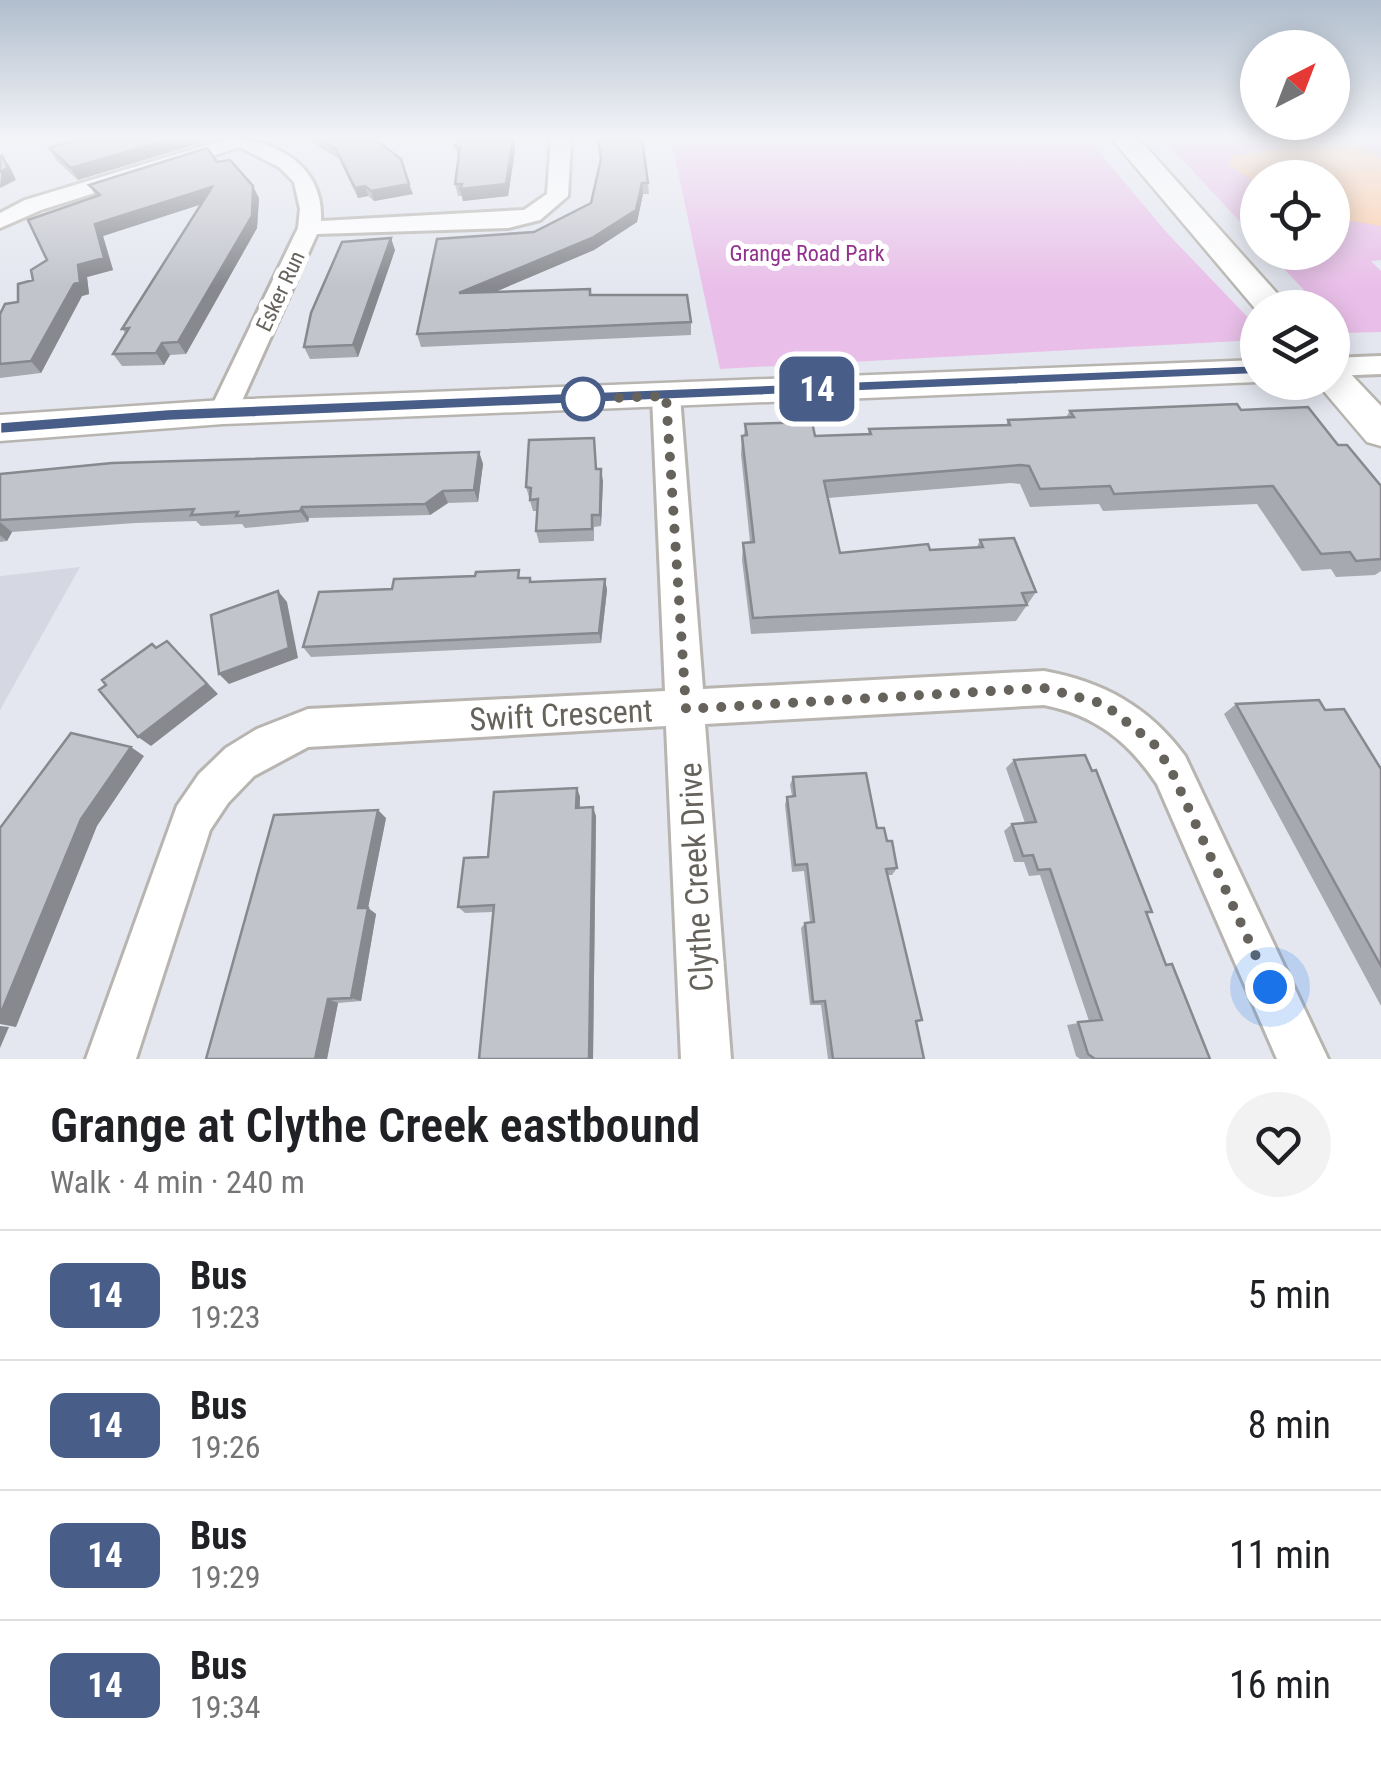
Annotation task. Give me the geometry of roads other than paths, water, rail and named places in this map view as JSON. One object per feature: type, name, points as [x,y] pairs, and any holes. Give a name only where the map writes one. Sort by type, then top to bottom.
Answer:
[{"type":"main road","points":[[1168,188],[1256,290]]},
{"type":"main road","points":[[1350,397],[1381,432]]},
{"type":"street","points":[[0,221],[32,205],[86,188]]},
{"type":"street","name":"Esker Run","points":[[223,412],[310,228],[313,202],[310,188]]},
{"type":"street","points":[[310,228],[508,221],[532,215],[556,196],[557,188]]},
{"type":"street","points":[[1350,366],[1381,365]]},
{"type":"street","points":[[0,428],[223,412],[1240,371]]},
{"type":"street","name":"Clythe Creek Drive","points":[[666,396],[706,1059]]},
{"type":"street","name":"Swift Crescent","points":[[111,1059],[192,821],[206,792],[256,750],[308,728],[1044,688],[1104,704],[1154,744],[1171,770],[1302,1059]]},
{"type":"park label","name":"Grange Road Park","points":[[807,253]]}]
